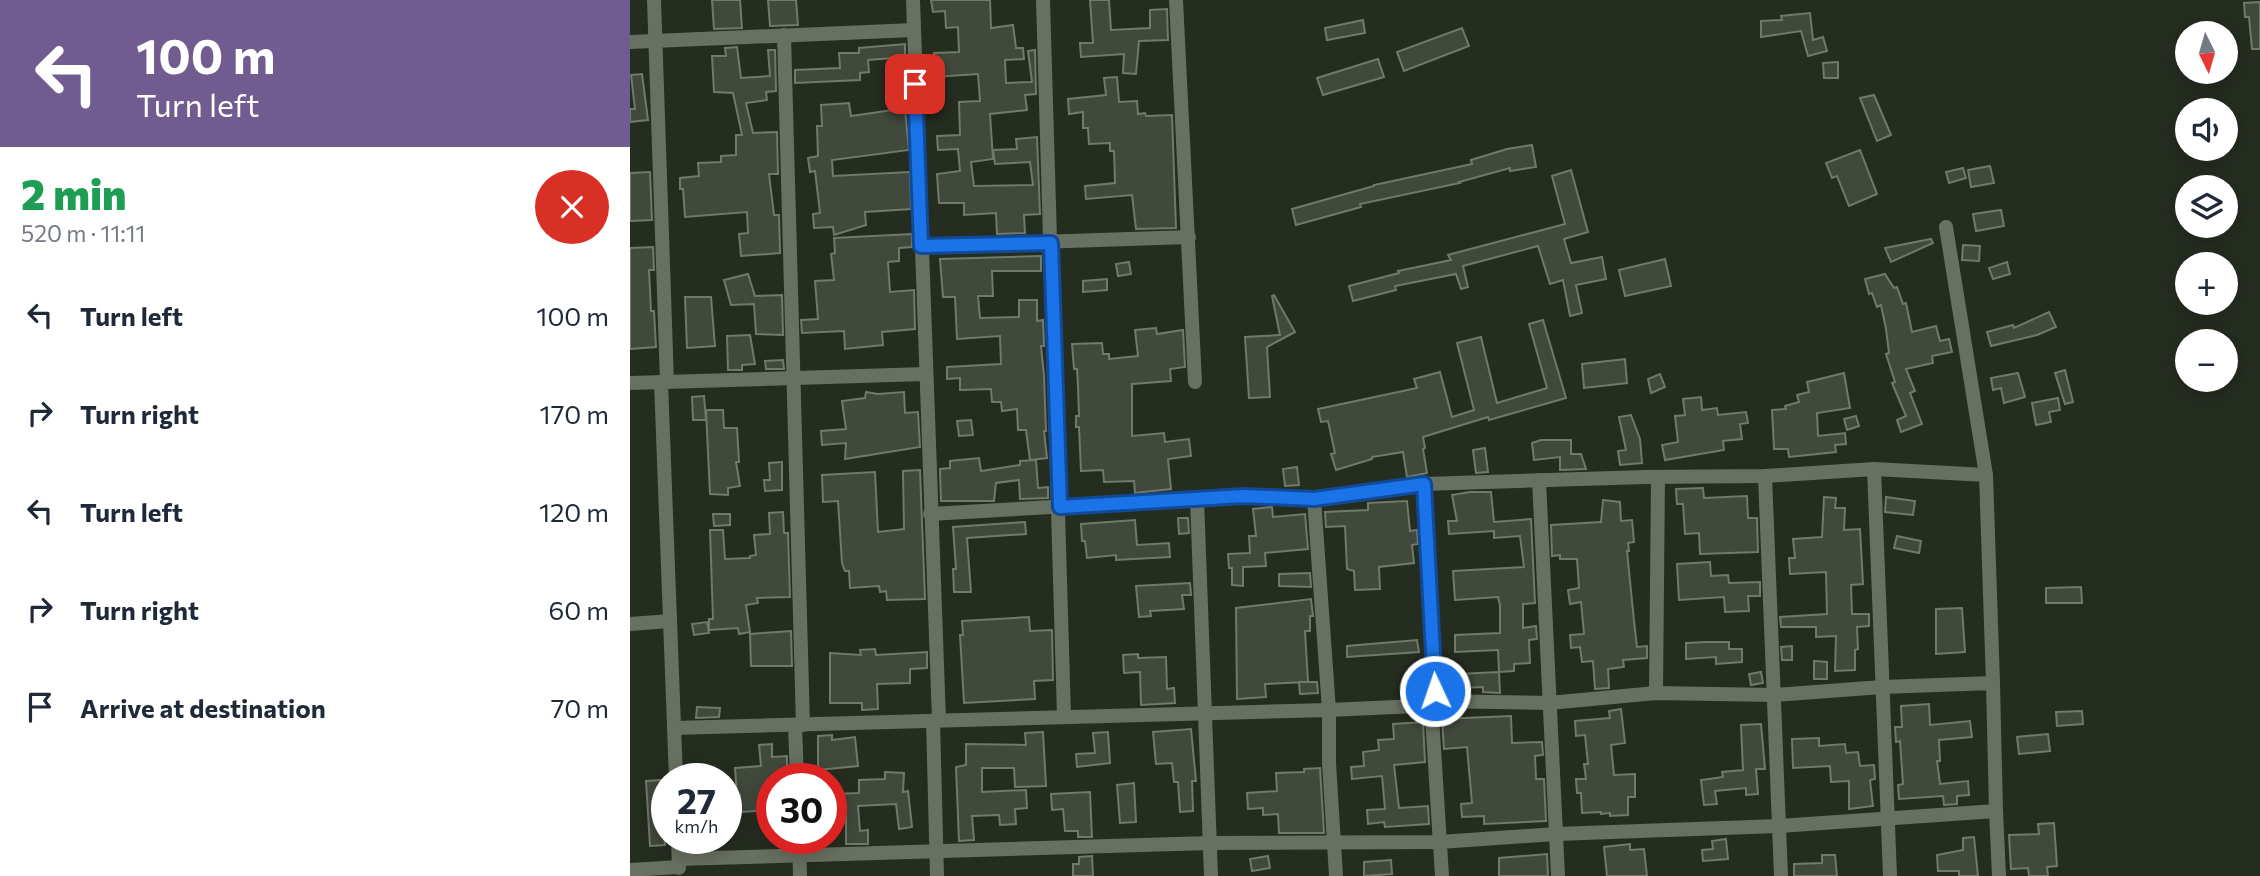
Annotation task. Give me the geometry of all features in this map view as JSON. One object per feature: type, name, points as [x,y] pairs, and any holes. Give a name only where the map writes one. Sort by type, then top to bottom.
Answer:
[{"type":"street","points":[[654,0],[675,763]]},
{"type":"street","points":[[913,0],[936,720],[937,876]]},
{"type":"street","points":[[1043,0],[1060,507],[1064,716]]},
{"type":"street","points":[[1176,0],[1195,382]]},
{"type":"street","points":[[630,42],[914,30]]},
{"type":"street","points":[[784,35],[794,378],[798,763]]},
{"type":"street","points":[[1946,227],[1986,475],[1999,876]]},
{"type":"street","points":[[921,246],[1189,237]]},
{"type":"street","points":[[630,383],[926,374]]},
{"type":"street","points":[[930,514],[1244,496],[1314,499],[1424,484],[1765,476],[1874,469],[1986,475]]},
{"type":"street","points":[[1874,469],[1890,876]]},
{"type":"street","points":[[1765,476],[1780,876]]},
{"type":"street","points":[[1656,693],[1658,477]]},
{"type":"street","points":[[1539,481],[1558,876]]},
{"type":"street","points":[[1424,484],[1435,691],[1430,701],[1442,876]]},
{"type":"street","points":[[1197,499],[1211,876]]},
{"type":"street","points":[[1314,499],[1329,710],[1329,763],[1336,876]]},
{"type":"street","points":[[630,624],[670,621]]},
{"type":"street","points":[[674,728],[1064,716],[1205,715],[1417,706],[1430,701],[1549,703],[1656,693],[1774,695],[1993,683]]},
{"type":"street","points":[[630,870],[800,855],[1210,843],[1440,842],[1556,834],[1779,826],[1996,811]]},
{"type":"street","points":[[800,855],[800,876]]},
{"type":"building","points":[[712,0],[740,0],[742,28],[714,29]]},
{"type":"building","points":[[768,0],[796,0],[798,25],[770,26]]},
{"type":"building","points":[[931,0],[990,0],[991,28],[1013,25],[1016,48],[1023,48],[1024,59],[1005,60],[1006,83],[1032,82],[1028,51],[1035,50],[1036,94],[1025,95],[1027,110],[990,114],[993,159],[971,162],[974,186],[1033,185],[1030,162],[995,164],[993,150],[1017,149],[1016,139],[1037,137],[1040,214],[1024,215],[1025,233],[997,234],[996,213],[964,215],[964,203],[939,203],[937,174],[960,171],[958,149],[938,150],[937,136],[960,135],[959,102],[980,101],[978,74],[935,77],[934,53],[959,52],[958,27],[946,28],[945,11],[933,12]]},
{"type":"building","points":[[1090,0],[1109,0],[1111,30],[1150,28],[1150,10],[1167,9],[1168,40],[1139,41],[1136,74],[1123,73],[1124,54],[1081,57],[1080,43],[1093,43]]},
{"type":"building","points":[[2260,2],[2260,49],[2252,49],[2249,17],[2245,17],[2244,3]]},
{"type":"building","points":[[1810,13],[1813,40],[1823,37],[1827,51],[1808,56],[1801,31],[1761,37],[1761,21],[1782,20],[1781,16]]},
{"type":"building","points":[[1363,20],[1365,33],[1327,40],[1325,28]]},
{"type":"building","points":[[1462,28],[1469,46],[1404,71],[1397,52]]},
{"type":"building","points":[[905,44],[905,57],[868,60],[869,72],[860,73],[860,80],[795,83],[795,70],[840,68],[839,53],[859,53],[859,48]]},
{"type":"building","points":[[737,47],[741,78],[770,76],[768,50],[775,50],[776,91],[766,92],[767,100],[746,103],[753,133],[777,132],[778,174],[769,174],[774,215],[779,215],[780,253],[741,256],[739,234],[748,233],[747,212],[685,217],[680,178],[699,176],[698,163],[721,162],[721,156],[736,155],[736,135],[742,135],[733,93],[714,92],[712,56],[726,56],[725,48]]},
{"type":"building","points":[[1378,59],[1384,77],[1323,95],[1317,78]]},
{"type":"building","points":[[1838,62],[1838,78],[1824,78],[1823,63]]},
{"type":"building","points":[[642,74],[648,120],[630,122],[630,109],[635,109],[631,75]]},
{"type":"building","points":[[1117,77],[1119,102],[1137,101],[1138,114],[1145,113],[1146,116],[1172,115],[1176,228],[1136,229],[1132,195],[1086,199],[1085,186],[1115,183],[1114,151],[1110,151],[1110,143],[1089,144],[1088,128],[1083,128],[1083,112],[1069,114],[1068,99],[1106,95],[1104,78]]},
{"type":"building","points":[[1874,95],[1891,135],[1877,141],[1860,98]]},
{"type":"building","points":[[904,99],[909,150],[832,160],[833,176],[910,172],[911,209],[865,212],[866,225],[834,235],[833,227],[814,228],[813,214],[820,213],[815,171],[810,172],[808,158],[818,156],[817,126],[822,126],[821,105],[849,103],[851,116],[893,110],[893,100]]},
{"type":"building","points":[[1532,145],[1536,167],[1510,171],[1510,168],[1460,183],[1360,204],[1361,207],[1296,225],[1292,209],[1374,185],[1472,164],[1471,160]]},
{"type":"building","points":[[1860,150],[1877,194],[1849,206],[1837,176],[1832,178],[1826,163]]},
{"type":"building","points":[[1990,166],[1994,183],[1971,187],[1968,170]]},
{"type":"building","points":[[1963,168],[1966,178],[1949,183],[1946,172]]},
{"type":"building","points":[[1571,170],[1588,232],[1564,239],[1571,263],[1602,257],[1606,279],[1576,285],[1582,313],[1570,316],[1563,280],[1550,284],[1538,246],[1463,266],[1468,287],[1461,289],[1456,274],[1395,286],[1396,290],[1353,301],[1349,286],[1399,273],[1398,271],[1451,260],[1448,255],[1565,224],[1552,176]]},
{"type":"building","points":[[650,172],[652,220],[630,221],[630,173]]},
{"type":"building","points":[[2001,210],[2004,226],[1976,231],[1973,214]]},
{"type":"building","points":[[912,234],[912,247],[899,248],[899,261],[888,262],[890,292],[914,290],[915,329],[882,332],[883,345],[845,349],[844,331],[802,333],[801,320],[818,319],[815,281],[834,280],[831,254],[835,253],[834,238]]},
{"type":"building","points":[[1931,239],[1933,243],[1891,262],[1885,248]]},
{"type":"building","points":[[1963,245],[1980,246],[1979,261],[1962,260]]},
{"type":"building","points":[[653,247],[654,270],[649,270],[656,347],[630,349],[630,248]]},
{"type":"building","points":[[1041,256],[1041,271],[992,271],[993,296],[978,296],[980,318],[1019,317],[1019,300],[1037,300],[1037,321],[1043,320],[1044,346],[1041,346],[1047,458],[1030,460],[1026,430],[1018,430],[1017,409],[1002,411],[1001,402],[992,402],[991,389],[960,390],[960,378],[947,379],[947,367],[1001,364],[1000,336],[957,339],[955,297],[943,297],[940,259]]},
{"type":"building","points":[[1665,259],[1671,286],[1625,296],[1619,270]]},
{"type":"building","points":[[1129,262],[1131,274],[1118,276],[1116,264]]},
{"type":"building","points":[[2007,262],[2010,274],[1993,279],[1989,268]]},
{"type":"building","points":[[748,274],[755,296],[782,295],[783,335],[756,334],[754,304],[731,305],[724,280]]},
{"type":"building","points":[[1885,274],[1894,288],[1897,287],[1903,304],[1906,303],[1912,332],[1936,326],[1940,341],[1949,339],[1952,352],[1932,356],[1933,363],[1906,369],[1915,391],[1910,393],[1922,424],[1901,432],[1897,420],[1906,416],[1892,383],[1895,382],[1886,354],[1889,353],[1881,305],[1877,307],[1872,293],[1869,294],[1865,279]]},
{"type":"building","points":[[1107,279],[1107,290],[1083,292],[1083,281]]},
{"type":"building","points":[[1274,295],[1295,332],[1267,347],[1270,397],[1249,398],[1245,337],[1280,335],[1272,296]]},
{"type":"building","points":[[685,297],[711,297],[715,346],[687,348]]},
{"type":"building","points":[[2049,312],[2056,327],[2037,335],[1991,346],[1987,332],[2013,325],[2014,328]]},
{"type":"building","points":[[1543,320],[1566,398],[1489,420],[1488,417],[1423,437],[1427,473],[1407,477],[1403,452],[1372,457],[1336,470],[1331,454],[1335,453],[1328,421],[1321,422],[1318,409],[1417,388],[1414,379],[1440,372],[1452,417],[1474,410],[1457,343],[1481,337],[1497,403],[1547,388],[1529,324]]},
{"type":"building","points":[[1156,328],[1157,334],[1183,330],[1185,367],[1170,369],[1171,381],[1132,384],[1132,436],[1164,433],[1165,442],[1189,439],[1191,456],[1168,459],[1171,489],[1135,493],[1134,481],[1104,482],[1103,470],[1081,471],[1079,427],[1076,427],[1076,416],[1079,416],[1077,369],[1074,369],[1072,344],[1102,343],[1103,354],[1109,354],[1109,359],[1138,356],[1135,330]]},
{"type":"building","points":[[750,335],[755,364],[742,365],[742,370],[728,370],[727,336]]},
{"type":"building","points":[[1625,359],[1627,383],[1584,388],[1582,364]]},
{"type":"building","points":[[783,360],[784,369],[766,369],[765,361]]},
{"type":"building","points":[[2065,370],[2073,402],[2065,404],[2055,373]]},
{"type":"building","points":[[1844,373],[1850,408],[1817,413],[1818,436],[1845,433],[1846,444],[1835,445],[1836,452],[1789,457],[1788,449],[1774,449],[1772,410],[1786,409],[1785,406],[1799,402],[1797,395],[1809,392],[1807,382]]},
{"type":"building","points":[[2018,373],[2025,397],[2004,403],[2001,388],[1993,390],[1991,378]]},
{"type":"building","points":[[1660,374],[1665,387],[1651,393],[1648,379]]},
{"type":"building","points":[[866,392],[904,392],[905,413],[918,412],[920,447],[845,459],[846,443],[822,445],[821,431],[846,429],[842,401],[865,398]]},
{"type":"building","points":[[704,396],[706,420],[693,420],[692,397]]},
{"type":"building","points":[[1701,397],[1702,410],[1717,408],[1718,415],[1746,412],[1748,423],[1740,424],[1742,439],[1723,441],[1724,450],[1665,460],[1662,445],[1678,442],[1675,416],[1685,415],[1683,399]]},
{"type":"building","points":[[2058,398],[2060,410],[2049,412],[2051,422],[2036,425],[2032,403]]},
{"type":"building","points":[[706,410],[723,410],[724,428],[737,428],[739,462],[736,462],[740,486],[728,488],[728,495],[710,494]]},
{"type":"building","points":[[1631,415],[1640,439],[1642,463],[1620,465],[1618,451],[1626,450],[1619,417]]},
{"type":"building","points":[[1856,416],[1859,426],[1847,430],[1844,419]]},
{"type":"building","points":[[971,420],[973,435],[959,436],[957,421]]},
{"type":"building","points":[[1541,440],[1571,440],[1571,454],[1581,454],[1586,469],[1560,470],[1560,457],[1534,460],[1532,443]]},
{"type":"building","points":[[1485,448],[1488,472],[1476,473],[1473,450]]},
{"type":"building","points":[[979,458],[981,471],[1020,465],[1020,461],[1036,460],[1038,488],[1048,487],[1048,498],[1020,499],[1019,480],[996,483],[994,501],[941,501],[940,469],[950,468],[950,461]]},
{"type":"building","points":[[782,462],[782,490],[765,491],[764,480],[770,480],[769,463]]},
{"type":"building","points":[[1297,467],[1299,485],[1285,486],[1283,469]]},
{"type":"building","points":[[920,470],[925,599],[887,600],[886,591],[880,592],[879,586],[850,588],[849,571],[845,571],[842,563],[838,501],[823,502],[822,475],[875,472],[878,532],[904,529],[903,471]]},
{"type":"building","points":[[1703,488],[1704,498],[1747,496],[1748,518],[1757,518],[1758,552],[1700,554],[1699,533],[1685,534],[1683,504],[1677,504],[1676,489]]},
{"type":"building","points":[[1491,492],[1494,522],[1531,519],[1535,603],[1523,604],[1523,628],[1536,626],[1537,639],[1529,640],[1530,663],[1514,664],[1514,671],[1499,672],[1498,650],[1455,652],[1455,635],[1500,633],[1500,605],[1498,597],[1455,600],[1453,571],[1524,567],[1520,536],[1494,538],[1494,531],[1449,534],[1448,521],[1457,521],[1452,495]]},
{"type":"building","points":[[1824,497],[1836,498],[1835,508],[1845,508],[1844,530],[1860,529],[1863,584],[1851,585],[1852,614],[1869,614],[1869,626],[1857,627],[1855,670],[1835,671],[1836,636],[1816,637],[1816,627],[1781,627],[1780,617],[1827,614],[1826,572],[1790,574],[1789,558],[1795,558],[1793,539],[1822,537]]},
{"type":"building","points":[[1886,497],[1915,501],[1913,515],[1885,512]]},
{"type":"building","points":[[1603,500],[1620,502],[1621,521],[1632,520],[1634,542],[1628,543],[1627,551],[1634,621],[1637,647],[1647,646],[1647,658],[1623,660],[1624,667],[1608,669],[1609,688],[1595,689],[1593,661],[1582,662],[1580,647],[1571,648],[1570,635],[1584,634],[1581,602],[1570,604],[1568,590],[1579,588],[1577,559],[1552,556],[1551,525],[1601,522]]},
{"type":"building","points":[[1407,501],[1410,531],[1417,530],[1418,544],[1412,545],[1414,563],[1379,567],[1380,589],[1355,590],[1354,571],[1347,569],[1345,526],[1326,527],[1325,512],[1368,510],[1368,503]]},
{"type":"building","points":[[1272,507],[1273,517],[1305,514],[1308,549],[1265,553],[1266,566],[1243,567],[1243,586],[1232,585],[1232,568],[1229,568],[1228,554],[1250,553],[1249,536],[1256,536],[1253,509]]},
{"type":"building","points":[[783,512],[784,533],[788,533],[790,597],[757,598],[758,603],[746,605],[750,632],[739,634],[738,628],[709,630],[709,619],[713,619],[710,530],[723,530],[725,559],[750,558],[756,555],[754,535],[770,534],[769,513]]},
{"type":"building","points":[[713,514],[730,514],[730,525],[714,526]]},
{"type":"building","points":[[1178,518],[1188,518],[1189,533],[1179,534]]},
{"type":"building","points":[[1135,520],[1137,545],[1169,543],[1170,557],[1116,560],[1116,555],[1087,558],[1081,524]]},
{"type":"building","points":[[1025,522],[1026,534],[967,538],[971,592],[954,592],[953,569],[956,569],[953,527]]},
{"type":"building","points":[[1897,536],[1921,541],[1919,553],[1894,548]]},
{"type":"building","points":[[1710,562],[1711,576],[1728,575],[1729,583],[1760,582],[1760,596],[1748,596],[1749,611],[1725,612],[1724,597],[1679,600],[1677,564]]},
{"type":"building","points":[[1310,573],[1311,587],[1279,586],[1279,574]]},
{"type":"building","points":[[1190,583],[1191,595],[1182,595],[1184,609],[1150,611],[1151,616],[1139,617],[1136,586]]},
{"type":"building","points":[[2081,587],[2082,603],[2046,603],[2046,588]]},
{"type":"building","points":[[1311,599],[1313,616],[1310,616],[1310,631],[1305,631],[1308,682],[1265,684],[1266,697],[1237,699],[1236,608]]},
{"type":"building","points":[[1962,608],[1965,652],[1936,654],[1936,609]]},
{"type":"building","points":[[1029,617],[1030,631],[1052,630],[1053,680],[1034,681],[1035,699],[964,703],[960,635],[963,635],[962,621]]},
{"type":"building","points":[[707,622],[709,633],[694,635],[692,624]]},
{"type":"building","points":[[791,631],[792,666],[751,666],[750,634]]},
{"type":"building","points":[[1417,640],[1419,652],[1347,657],[1347,646]]},
{"type":"building","points":[[1729,642],[1729,649],[1742,649],[1742,662],[1716,664],[1716,657],[1686,659],[1686,643]]},
{"type":"building","points":[[1792,646],[1792,660],[1782,660],[1781,647]]},
{"type":"building","points":[[875,649],[876,655],[927,652],[927,668],[910,669],[910,683],[877,684],[878,709],[862,710],[862,703],[830,703],[830,653],[861,655],[860,650]]},
{"type":"building","points":[[1138,654],[1138,658],[1166,657],[1167,689],[1174,688],[1175,703],[1141,705],[1140,672],[1124,673],[1123,655]]},
{"type":"building","points":[[1814,661],[1827,662],[1827,679],[1814,679]]},
{"type":"building","points":[[1499,672],[1500,693],[1483,692],[1483,687],[1459,688],[1458,674]]},
{"type":"building","points":[[1761,672],[1763,683],[1751,685],[1749,674]]},
{"type":"building","points":[[1299,682],[1317,682],[1318,693],[1300,694]]},
{"type":"building","points":[[1929,704],[1930,725],[1970,721],[1972,737],[1939,740],[1940,761],[1937,761],[1940,784],[1968,781],[1969,795],[1957,796],[1957,804],[1944,805],[1943,796],[1899,799],[1898,785],[1903,784],[1900,741],[1896,742],[1895,727],[1902,727],[1901,706]]},
{"type":"building","points":[[697,707],[720,708],[719,717],[696,718]]},
{"type":"building","points":[[1621,709],[1625,743],[1611,745],[1614,775],[1635,774],[1635,797],[1628,797],[1628,815],[1582,813],[1581,793],[1577,793],[1576,779],[1586,779],[1584,764],[1588,764],[1585,735],[1576,736],[1575,721],[1610,718],[1609,711]]},
{"type":"building","points":[[2082,711],[2083,724],[2057,726],[2056,712]]},
{"type":"building","points":[[1511,716],[1512,743],[1542,742],[1543,755],[1535,756],[1536,779],[1544,779],[1546,821],[1484,824],[1484,816],[1462,817],[1461,804],[1472,803],[1467,747],[1444,749],[1442,719]]},
{"type":"building","points":[[1423,722],[1425,762],[1394,765],[1399,808],[1428,806],[1429,824],[1385,827],[1384,822],[1368,824],[1367,810],[1385,809],[1382,776],[1352,779],[1351,767],[1364,766],[1363,752],[1379,750],[1378,740],[1394,739],[1393,724]]},
{"type":"building","points":[[1761,724],[1765,769],[1756,769],[1758,794],[1746,795],[1746,788],[1715,791],[1717,804],[1704,805],[1701,780],[1723,777],[1722,772],[1743,770],[1741,725]]},
{"type":"building","points":[[1191,729],[1196,781],[1192,781],[1193,811],[1180,812],[1178,782],[1174,782],[1172,763],[1156,764],[1153,732]]},
{"type":"building","points":[[1043,732],[1046,786],[1015,787],[1014,768],[982,768],[982,792],[1026,790],[1027,808],[1015,809],[1016,824],[1000,825],[999,815],[972,816],[974,840],[959,841],[956,767],[966,765],[966,744],[1026,745],[1025,733]]},
{"type":"building","points":[[1108,732],[1110,763],[1077,767],[1076,754],[1095,753],[1093,733]]},
{"type":"building","points":[[2048,734],[2050,751],[2019,754],[2017,737]]},
{"type":"building","points":[[832,735],[832,740],[855,737],[858,766],[847,767],[847,763],[818,763],[818,736]]},
{"type":"building","points":[[1819,738],[1819,746],[1845,744],[1846,753],[1858,752],[1860,766],[1874,765],[1875,779],[1870,780],[1873,806],[1849,809],[1849,781],[1831,782],[1830,766],[1793,768],[1792,739]]},
{"type":"building","points":[[772,744],[772,757],[787,756],[787,763],[761,763],[759,745]]},
{"type":"building","points":[[756,766],[756,811],[742,812],[742,767]]},
{"type":"building","points":[[1320,768],[1324,833],[1279,833],[1278,814],[1263,815],[1263,808],[1248,809],[1247,793],[1277,791],[1276,773],[1304,772],[1304,769]]},
{"type":"building","points":[[885,772],[904,773],[903,792],[908,791],[912,827],[899,829],[896,804],[858,806],[860,831],[868,830],[868,844],[847,844],[847,793],[859,793],[859,780],[885,779]]},
{"type":"building","points":[[646,781],[651,781],[651,846],[650,846]]},
{"type":"building","points":[[1134,783],[1136,822],[1120,823],[1117,785]]},
{"type":"building","points":[[1090,792],[1092,837],[1078,837],[1078,831],[1065,831],[1063,809],[1052,810],[1051,794]]},
{"type":"building","points":[[2054,823],[2057,866],[2047,867],[2048,876],[2029,876],[2028,868],[2011,869],[2009,835],[2039,834],[2038,824]]},
{"type":"building","points":[[1974,837],[1978,876],[1959,876],[1959,871],[1938,871],[1937,855],[1963,850],[1963,838]]},
{"type":"building","points":[[1726,839],[1728,859],[1703,861],[1702,850],[1713,849],[1712,841]]},
{"type":"building","points":[[1630,844],[1630,850],[1644,849],[1647,876],[1607,876],[1604,847]]},
{"type":"building","points":[[1547,854],[1548,876],[1499,876],[1499,858]]},
{"type":"building","points":[[1822,855],[1835,855],[1837,876],[1794,876],[1794,864],[1822,863]]},
{"type":"building","points":[[1092,856],[1093,876],[1073,876],[1073,864],[1079,864],[1079,857]]},
{"type":"building","points":[[1268,856],[1270,868],[1252,871],[1250,859]]},
{"type":"building","points":[[1391,860],[1392,874],[1364,876],[1364,862]]},
{"type":"route","points":[[915,84],[921,246],[1051,243],[1060,507],[1244,496],[1314,499],[1424,484],[1435,691]]}]
